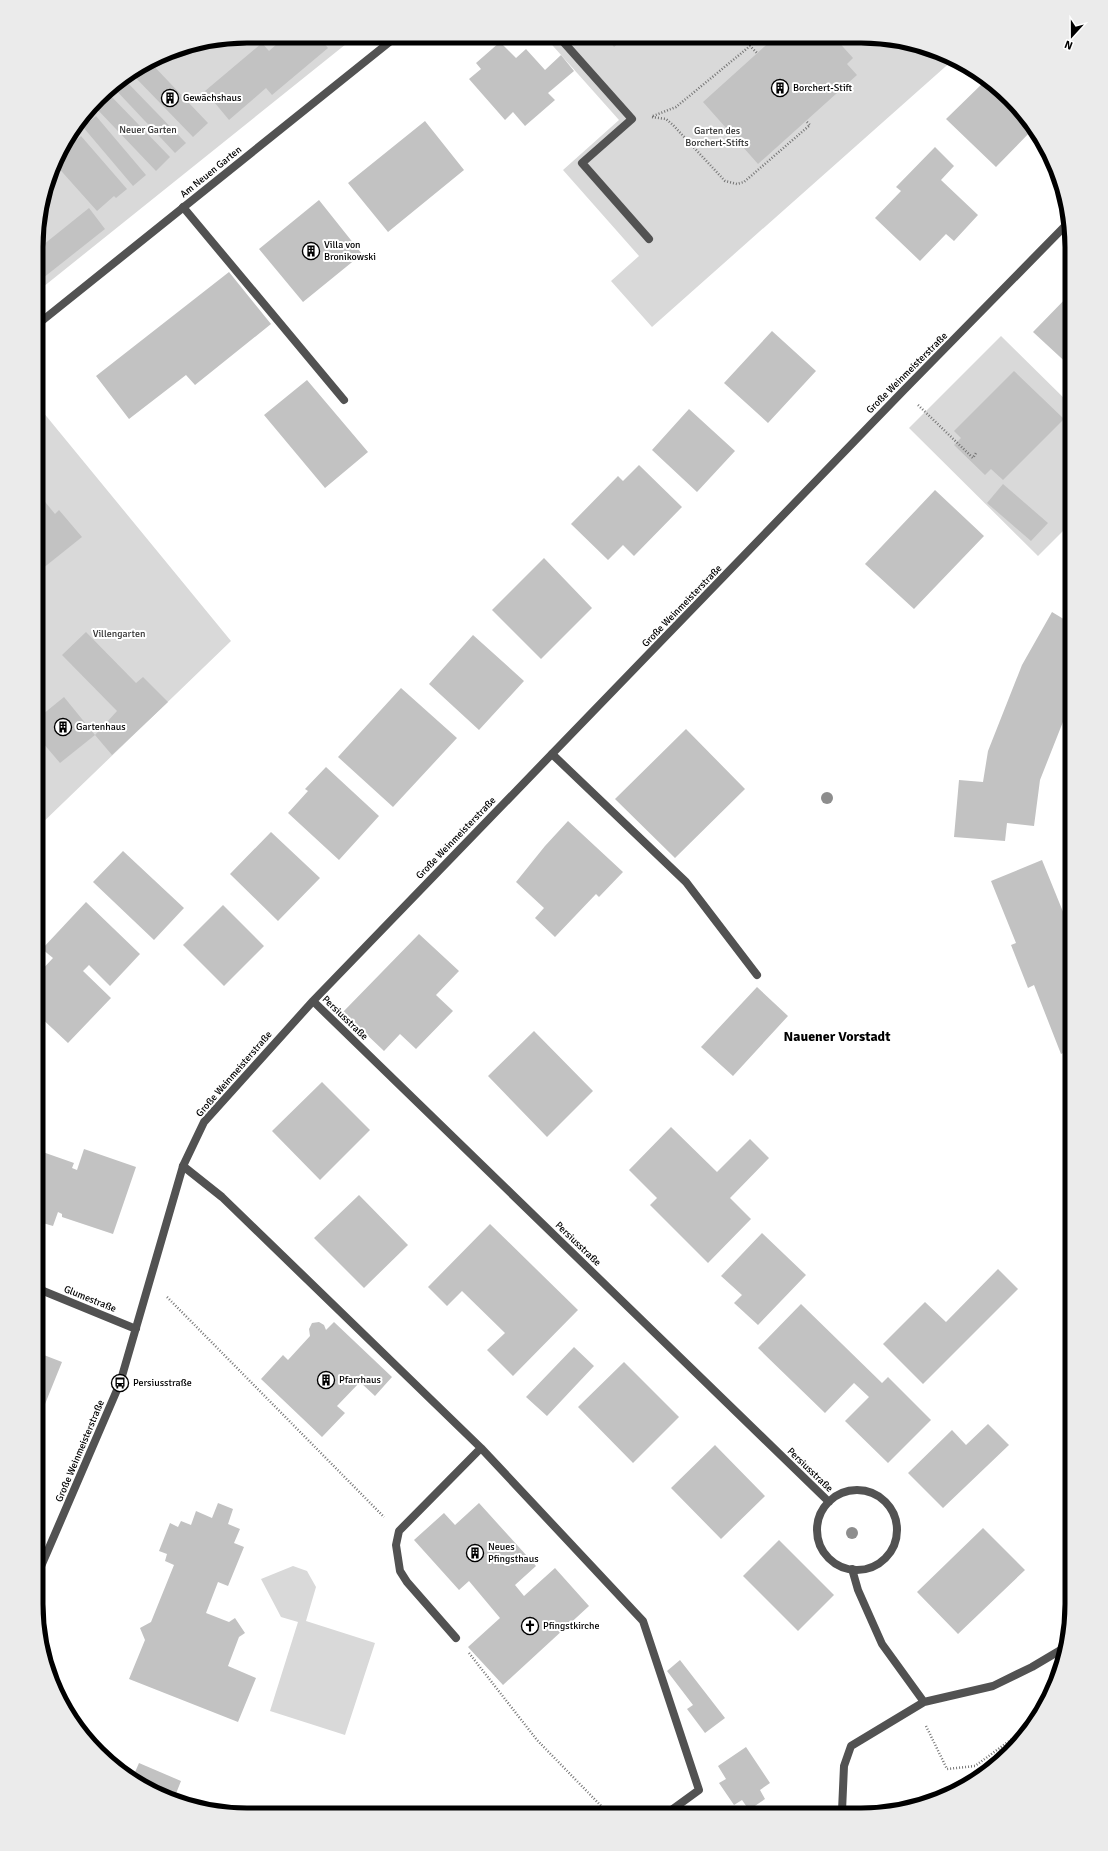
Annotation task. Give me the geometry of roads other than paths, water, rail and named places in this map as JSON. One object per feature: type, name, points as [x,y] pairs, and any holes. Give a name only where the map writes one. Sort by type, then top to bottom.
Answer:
[{"type":"street","name":"Am Neuen Garten","points":[[43,320],[388,43]]},
{"type":"street","points":[[565,43],[632,119],[582,163],[649,239]]},
{"type":"street","points":[[183,207],[344,400]]},
{"type":"street","name":"Große Weinmeisterstraße","points":[[43,1562],[120,1383],[183,1166],[204,1122],[313,1001],[1064,227]]},
{"type":"street","points":[[552,754],[686,882],[757,975]]},
{"type":"street","name":"Persiusstraße","points":[[313,1001],[829,1502]]},
{"type":"street","points":[[183,1166],[222,1197],[481,1448],[642,1621],[699,1790],[674,1808]]},
{"type":"street","name":"Glumestraße","points":[[43,1291],[136,1329]]},
{"type":"street","points":[[456,1638],[407,1582],[400,1571],[396,1545],[398,1531],[481,1448]]},
{"type":"street","name":"Persiusstraße","points":[[857,1489],[876,1494],[891,1508],[895,1517],[896,1538],[894,1547],[888,1556],[871,1567],[862,1570],[852,1569],[843,1567],[827,1555],[822,1548],[818,1538],[819,1518],[829,1502],[837,1496],[857,1489]]},
{"type":"street","points":[[852,1569],[858,1590],[882,1644],[924,1702]]},
{"type":"street","points":[[842,1808],[844,1766],[851,1746],[924,1702],[993,1686],[1032,1667],[1059,1651]]},
{"type":"place","name":"Borchert-Stift","points":[[780,88]]},
{"type":"place","name":"Gewächshaus","points":[[170,98]]},
{"type":"place","name":"Villa von Bronikowski","points":[[311,251]]},
{"type":"place","name":"Gartenhaus","points":[[63,727]]},
{"type":"place","name":"Pfarrhaus","points":[[326,1380]]},
{"type":"place","name":"Persiusstraße","points":[[120,1383]]},
{"type":"place","name":"Neues Pfingsthaus","points":[[475,1553]]},
{"type":"place","name":"Pfingstkirche","points":[[530,1626]]},
{"type":"district","name":"Nauener Vorstadt","points":[[837,1036]]},
{"type":"park label","name":"Neuer Garten","points":[[148,130]]},
{"type":"park label","name":"Garten des Borchert-Stifts","points":[[717,136]]},
{"type":"park label","name":"Villengarten","points":[[119,634]]}]
